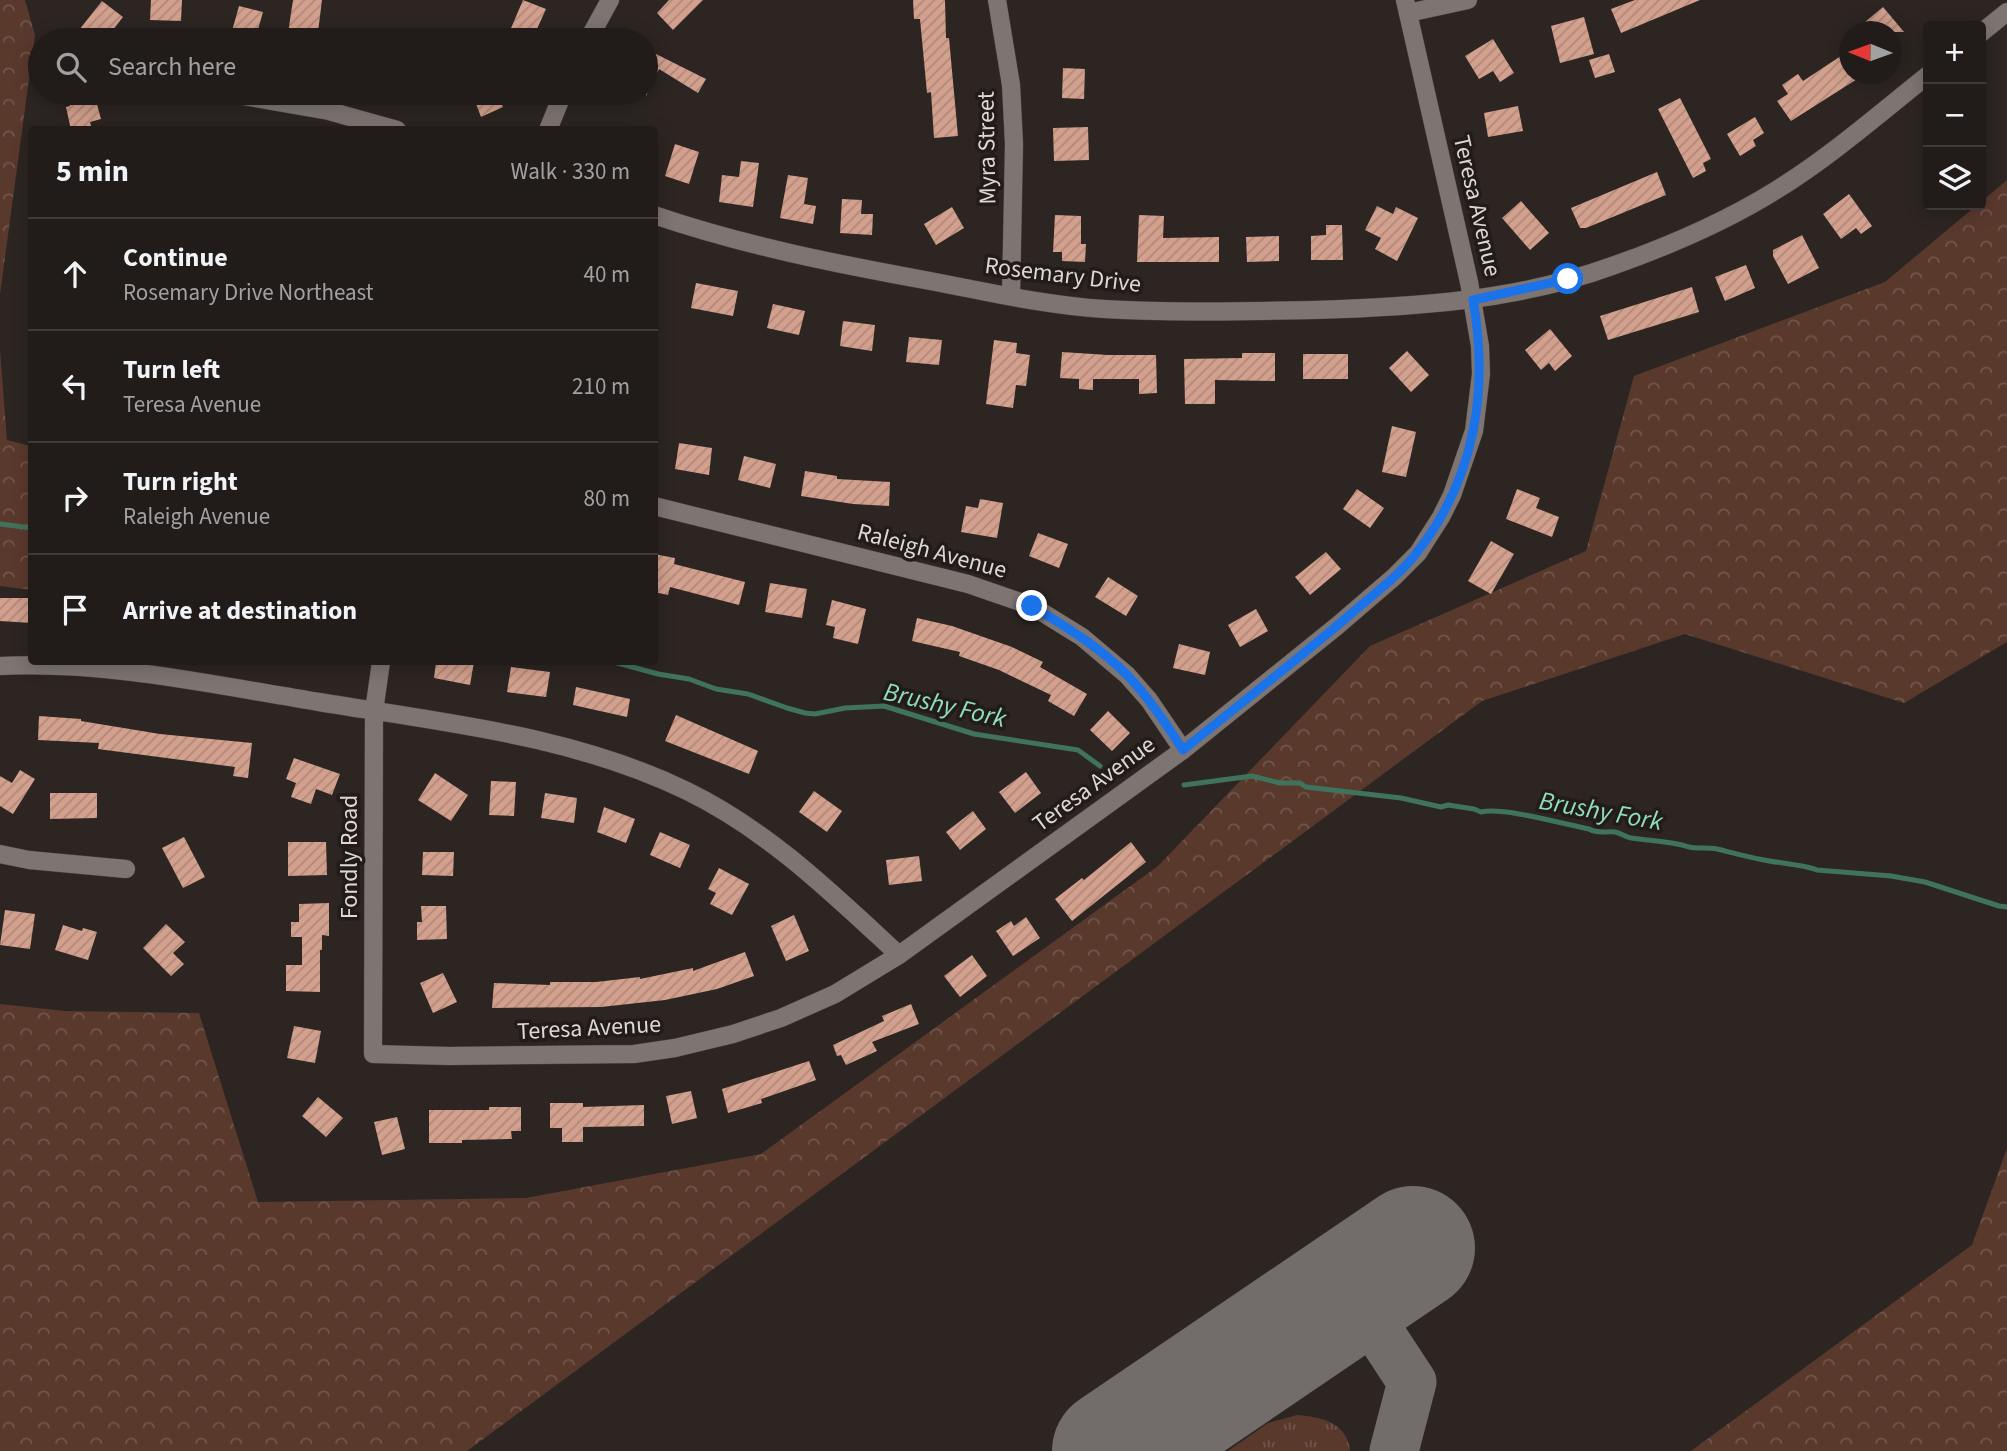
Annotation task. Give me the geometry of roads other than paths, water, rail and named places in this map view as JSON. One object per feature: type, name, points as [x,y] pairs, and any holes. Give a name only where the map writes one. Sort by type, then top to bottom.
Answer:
[{"type":"street","points":[[595,28],[610,0]]},
{"type":"street","name":"Myra Street","points":[[997,0],[1011,85],[1014,144],[1011,296]]},
{"type":"street","points":[[1406,7],[1468,0]]},
{"type":"street","name":"Teresa Avenue","points":[[373,1054],[634,1054],[675,1048],[733,1034],[781,1018],[835,994],[899,955],[1183,750],[1337,626],[1418,553],[1441,517],[1464,463],[1474,431],[1479,402],[1480,346],[1473,300],[1406,7]]},
{"type":"street","points":[[1986,29],[2007,12]]},
{"type":"street","name":"Rosemary Drive","points":[[658,216],[747,244],[808,258],[1011,296],[1100,308],[1167,312],[1367,308],[1473,300],[1611,267],[1730,215],[1777,190],[1923,79]]},
{"type":"street","points":[[295,105],[383,126]]},
{"type":"street","points":[[550,126],[558,105]]},
{"type":"street","name":"Raleigh Avenue","points":[[658,507],[968,584],[1032,606],[1082,637],[1127,675],[1149,700],[1183,750]]},
{"type":"street","name":"Fondly Road","points":[[373,1054],[374,711],[382,665]]},
{"type":"street","points":[[0,666],[72,666],[155,675],[511,734],[577,748],[687,791],[732,815],[812,875],[899,955]]},
{"type":"street","points":[[0,854],[29,860],[126,870]]},
{"type":"waterway","name":"Brushy Fork","points":[[0,524],[28,528]]},
{"type":"waterway","name":"Brushy Fork","points":[[625,665],[689,679],[716,689],[748,694],[805,713],[884,706],[974,734],[1078,750],[1100,766]]},
{"type":"waterway","name":"Brushy Fork","points":[[1184,785],[1252,776],[1280,783],[1300,783],[1306,787],[1401,798],[1441,807],[1448,805],[1481,812],[1518,814],[1595,831],[1615,832],[1631,838],[1692,848],[1717,849],[1817,870],[1891,876],[1925,882],[2007,907]]}]
